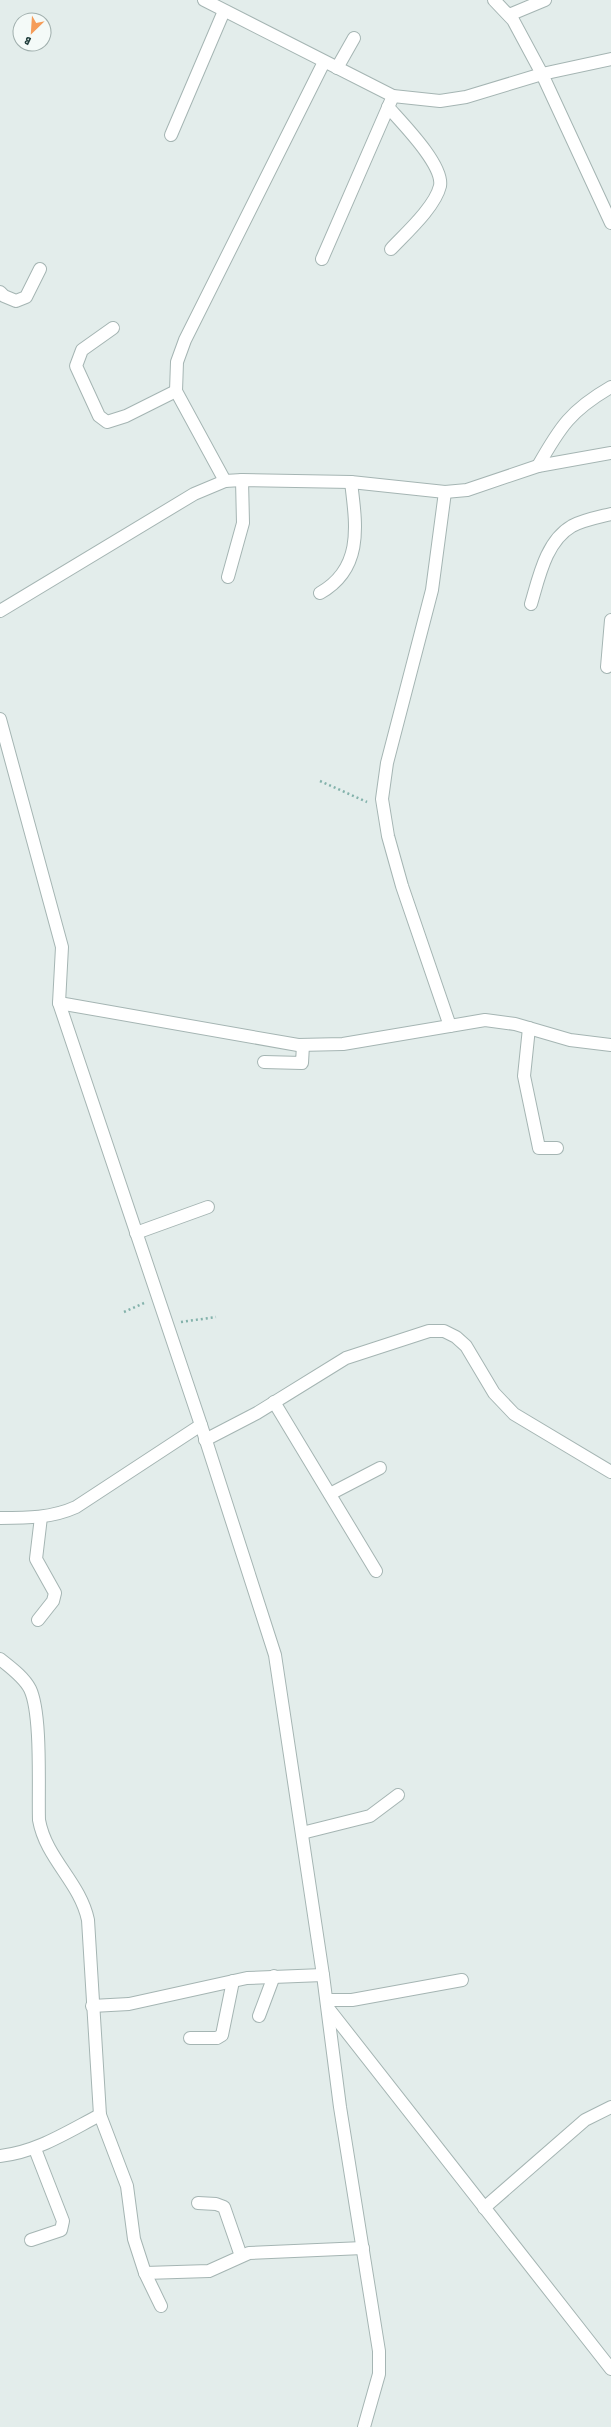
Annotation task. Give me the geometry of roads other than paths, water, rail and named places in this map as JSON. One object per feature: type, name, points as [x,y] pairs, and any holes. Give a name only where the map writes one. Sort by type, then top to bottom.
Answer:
[{"type":"street","points":[[204,0],[224,12],[337,68],[390,101],[439,173],[440,185],[432,201],[421,216],[391,249]]},
{"type":"street","points":[[494,0],[509,15],[542,74],[611,223]]},
{"type":"street","points":[[509,15],[545,0]]},
{"type":"street","points":[[171,135],[224,12]]},
{"type":"street","points":[[337,68],[354,38]]},
{"type":"street","points":[[390,101],[446,100],[466,97],[542,74],[611,59]]},
{"type":"street","points":[[224,481],[176,391],[177,362],[185,340],[324,62]]},
{"type":"street","points":[[322,259],[390,101]]},
{"type":"street","points":[[0,292],[4,296],[16,301],[26,297],[40,269]]},
{"type":"street","points":[[113,328],[82,350],[76,366],[99,416],[107,422],[126,416],[176,391]]},
{"type":"street","points":[[538,466],[558,430],[568,418],[582,405],[611,387]]},
{"type":"street","points":[[0,611],[194,494],[224,481],[351,482],[444,492],[467,490],[538,466],[611,453]]},
{"type":"street","points":[[228,577],[243,523],[242,480]]},
{"type":"street","points":[[320,593],[334,585],[354,554],[356,524],[351,482]]},
{"type":"street","points":[[444,492],[432,590],[387,763],[382,799],[402,886],[450,1026]]},
{"type":"street","points":[[531,604],[542,564],[559,538],[572,526],[611,514]]},
{"type":"street","points":[[607,667],[611,621]]},
{"type":"street","points":[[0,719],[62,947],[59,1003],[201,1425],[275,1655],[323,1975],[340,2107],[379,2350],[379,2374],[364,2427]]},
{"type":"street","points":[[59,1003],[303,1045],[343,1044],[485,1020],[500,1020],[570,1040],[611,1045]]},
{"type":"street","points":[[529,1028],[524,1076],[539,1148],[557,1148]]},
{"type":"street","points":[[264,1062],[302,1063],[303,1045]]},
{"type":"street","points":[[136,1233],[208,1207]]},
{"type":"street","points":[[205,1440],[243,1421],[346,1358],[429,1331],[444,1331],[456,1337],[466,1346],[503,1405],[611,1472]]},
{"type":"street","points":[[274,1402],[376,1571]]},
{"type":"street","points":[[0,1518],[41,1517],[60,1514],[76,1507],[201,1425]]},
{"type":"street","points":[[330,1494],[380,1468]]},
{"type":"street","points":[[38,1620],[53,1601],[55,1593],[36,1559],[41,1517]]},
{"type":"street","points":[[0,1659],[17,1673],[30,1688],[36,1708],[39,1820],[42,1836],[50,1852],[76,1888],[85,1904],[88,1920],[92,2006],[100,2115],[127,2186],[134,2239],[145,2273],[161,2306]]},
{"type":"street","points":[[302,1833],[370,1816],[398,1795]]},
{"type":"street","points":[[92,2006],[129,2004],[233,1981],[274,1976],[323,1975]]},
{"type":"street","points":[[259,2016],[274,1976]]},
{"type":"street","points":[[327,2004],[462,1980]]},
{"type":"street","points":[[190,2038],[217,2038],[222,2035],[233,1981]]},
{"type":"street","points":[[327,2004],[484,2208],[611,2369]]},
{"type":"street","points":[[484,2208],[585,2120],[611,2107]]},
{"type":"street","points":[[0,2156],[35,2149],[100,2115]]},
{"type":"street","points":[[31,2240],[61,2230],[63,2226],[35,2149]]},
{"type":"street","points":[[198,2203],[216,2204],[224,2207],[228,2214],[241,2256]]},
{"type":"street","points":[[145,2273],[209,2271],[241,2256],[258,2252],[362,2248]]}]
